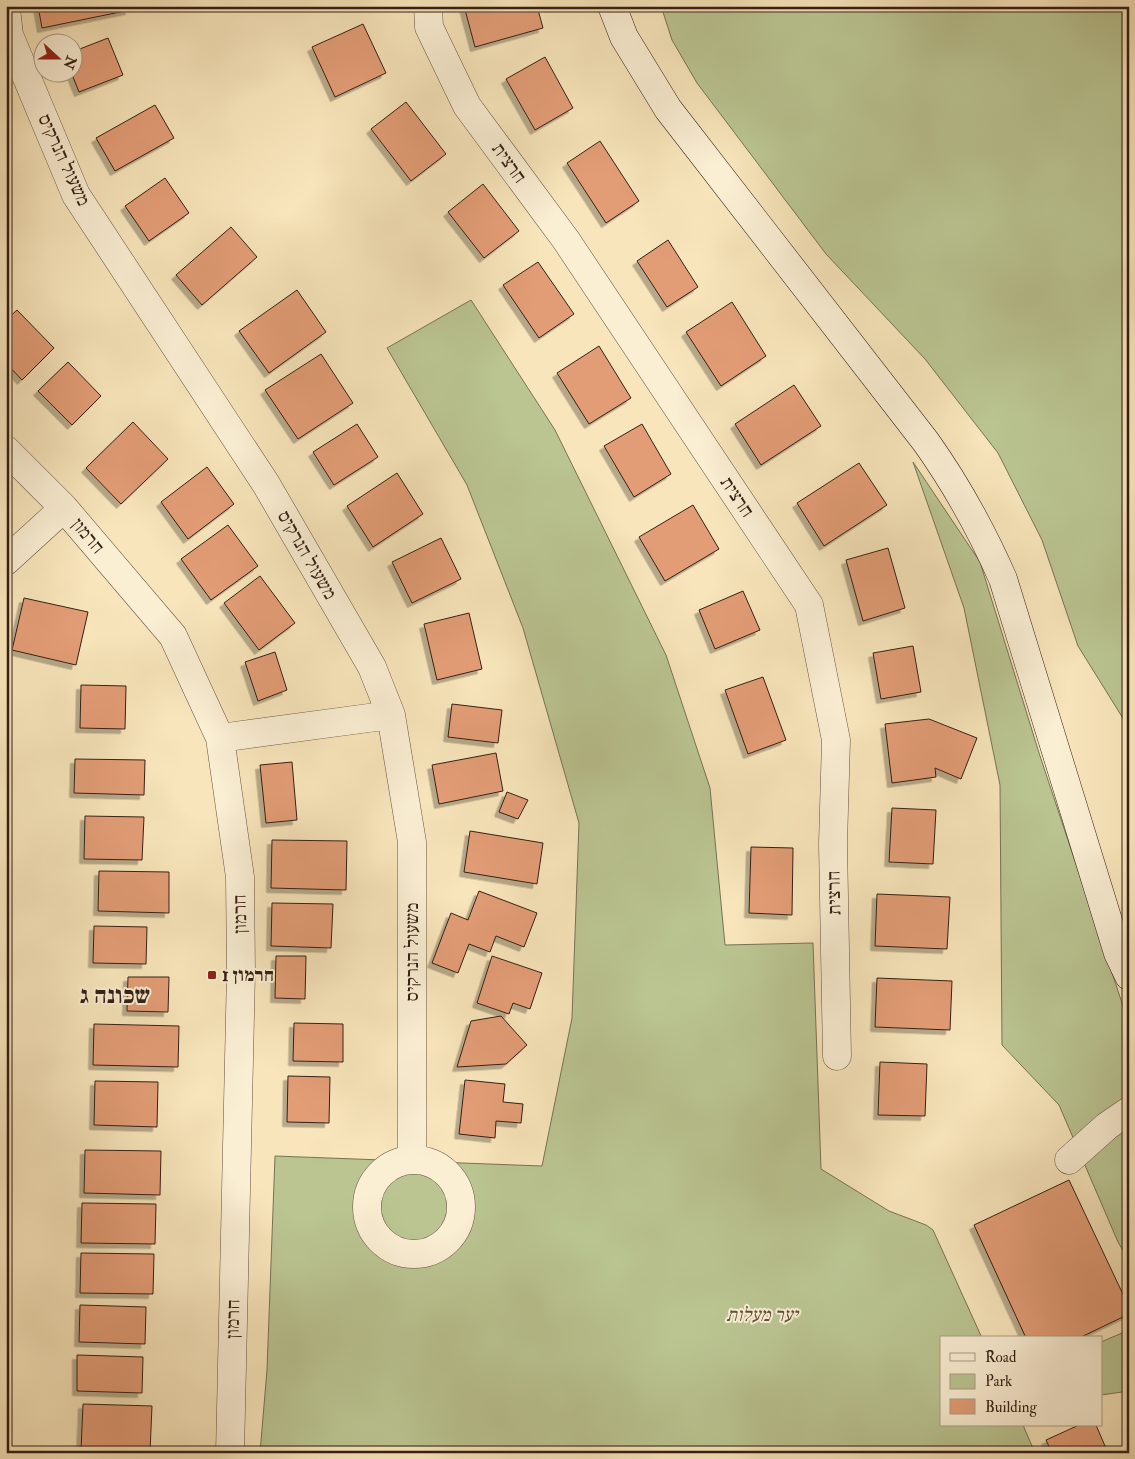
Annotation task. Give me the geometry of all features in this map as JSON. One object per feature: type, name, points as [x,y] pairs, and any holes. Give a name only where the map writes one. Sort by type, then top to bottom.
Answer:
[{"type":"street","name":"חרצית","points":[[428,6],[429,27],[467,106],[566,240],[809,606],[836,740],[833,844],[837,1056]]},
{"type":"street","points":[[612,6],[624,37],[668,109],[926,442],[958,488],[982,530],[1003,579],[1118,953],[1129,976]]},
{"type":"street","name":"משעול הנרקיס","points":[[6,9],[9,35],[76,195],[266,484],[372,667],[391,715],[412,842],[412,1160]]},
{"type":"street","name":"חרמון","points":[[6,450],[64,508],[173,636],[220,738],[240,877],[241,953],[230,1453]]},
{"type":"street","points":[[6,561],[64,508]]},
{"type":"street","points":[[220,738],[391,715]]},
{"type":"street","points":[[1070,1160],[1107,1126],[1129,1111]]},
{"type":"green space","points":[[661,6],[1129,6],[1129,728],[1078,646],[1042,540],[998,453],[925,359],[826,254],[697,83],[672,40]]},
{"type":"green space","name":"יער מעלות","points":[[471,300],[555,430],[666,655],[710,788],[725,945],[813,943],[821,1169],[889,1211],[926,1225],[933,1230],[981,1336],[940,1336],[940,1426],[1023,1426],[1035,1453],[260,1453],[267,1370],[275,1156],[542,1166],[572,1018],[579,823],[523,628],[467,485],[387,348]]},
{"type":"green space","points":[[913,462],[980,562],[1039,753],[1129,1024],[1129,1261],[1118,1242],[1059,1105],[1002,1045],[1000,785],[964,608]]},
{"type":"green space","points":[[1129,1330],[1129,1391],[1102,1395],[1102,1342]]},
{"type":"building","points":[[38,6],[129,6],[130,10],[42,28]]},
{"type":"building","points":[[464,6],[537,6],[543,28],[475,47]]},
{"type":"building","points":[[363,24],[386,73],[335,97],[312,47]]},
{"type":"building","points":[[108,38],[123,75],[79,92],[75,82],[82,82],[82,48]]},
{"type":"building","points":[[545,57],[573,108],[535,130],[506,79]]},
{"type":"building","points":[[406,102],[446,154],[411,181],[371,129]]},
{"type":"building","points":[[155,105],[174,138],[115,171],[96,138]]},
{"type":"building","points":[[600,141],[639,201],[606,223],[567,163]]},
{"type":"building","points":[[165,178],[189,213],[149,241],[125,206]]},
{"type":"building","points":[[483,184],[519,231],[484,258],[448,212]]},
{"type":"building","points":[[231,227],[257,257],[202,305],[176,275]]},
{"type":"building","points":[[668,240],[698,287],[667,307],[637,261]]},
{"type":"building","points":[[538,262],[574,314],[539,338],[503,285]]},
{"type":"building","points":[[297,290],[326,332],[269,373],[239,331]]},
{"type":"building","points":[[732,302],[766,356],[721,386],[686,332]]},
{"type":"building","points":[[17,310],[54,348],[22,380],[6,363],[6,320]]},
{"type":"building","points":[[599,346],[631,398],[589,424],[557,373]]},
{"type":"building","points":[[321,354],[353,403],[298,439],[265,390]]},
{"type":"building","points":[[68,362],[101,396],[72,425],[38,391]]},
{"type":"building","points":[[794,385],[821,426],[761,465],[735,424]]},
{"type":"building","points":[[133,422],[168,459],[121,504],[86,468]]},
{"type":"building","points":[[357,424],[378,457],[334,485],[313,452]]},
{"type":"building","points":[[642,424],[671,474],[634,497],[604,446]]},
{"type":"building","points":[[859,463],[887,505],[824,546],[797,503]]},
{"type":"building","points":[[207,467],[234,504],[188,539],[161,502]]},
{"type":"building","points":[[397,473],[423,514],[373,547],[347,506]]},
{"type":"building","points":[[693,505],[719,549],[665,581],[639,537]]},
{"type":"building","points":[[228,525],[258,566],[211,600],[181,559]]},
{"type":"building","points":[[441,538],[461,579],[412,603],[392,562]]},
{"type":"building","points":[[888,548],[905,608],[863,621],[846,560]]},
{"type":"building","points":[[260,576],[295,623],[259,650],[224,603]]},
{"type":"building","points":[[743,591],[760,630],[715,649],[699,610]]},
{"type":"building","points":[[24,598],[88,612],[76,665],[12,650]]},
{"type":"building","points":[[469,613],[482,669],[437,680],[424,624]]},
{"type":"building","points":[[913,646],[921,692],[881,699],[873,653]]},
{"type":"building","points":[[275,652],[287,690],[258,701],[245,662]]},
{"type":"building","points":[[763,677],[786,740],[748,754],[725,690]]},
{"type":"building","points":[[81,685],[126,686],[125,729],[80,728]]},
{"type":"building","points":[[452,704],[502,710],[498,743],[448,737]]},
{"type":"building","points":[[929,719],[977,738],[961,779],[935,768],[936,777],[892,783],[885,724]]},
{"type":"building","points":[[496,753],[503,791],[439,804],[432,765]]},
{"type":"building","points":[[75,759],[145,760],[144,795],[74,793]]},
{"type":"building","points":[[292,762],[297,820],[266,823],[260,765]]},
{"type":"building","points":[[507,792],[528,800],[518,819],[499,812]]},
{"type":"building","points":[[892,808],[936,810],[933,864],[889,862]]},
{"type":"building","points":[[85,816],[144,817],[142,860],[84,859]]},
{"type":"building","points":[[470,831],[543,843],[537,884],[464,872]]},
{"type":"building","points":[[272,840],[347,841],[346,890],[271,888]]},
{"type":"building","points":[[751,847],[793,848],[792,915],[749,913]]},
{"type":"building","points":[[99,871],[169,872],[169,913],[98,911]]},
{"type":"building","points":[[479,891],[537,913],[524,947],[496,936],[490,952],[469,944],[458,973],[432,963],[451,913],[468,920]]},
{"type":"building","points":[[877,894],[950,897],[947,949],[875,946]]},
{"type":"building","points":[[272,903],[333,904],[331,948],[271,946]]},
{"type":"building","points":[[94,926],[147,927],[146,964],[93,963]]},
{"type":"building","points":[[276,956],[306,956],[305,999],[275,998]]},
{"type":"building","points":[[492,956],[542,973],[530,1009],[513,1003],[509,1014],[477,1003]]},
{"type":"building","points":[[128,977],[169,977],[168,1012],[127,1011]]},
{"type":"building","points":[[877,978],[952,981],[950,1030],[875,1027]]},
{"type":"building","points":[[501,1016],[527,1045],[506,1064],[457,1067],[471,1021]]},
{"type":"building","points":[[294,1023],[343,1024],[343,1062],[293,1061]]},
{"type":"building","points":[[94,1024],[179,1026],[178,1067],[93,1065]]},
{"type":"building","points":[[880,1062],[927,1064],[925,1116],[878,1115]]},
{"type":"building","points":[[288,1076],[330,1077],[329,1123],[287,1122]]},
{"type":"building","points":[[465,1080],[505,1084],[503,1102],[523,1104],[521,1123],[496,1121],[495,1138],[459,1134]]},
{"type":"building","points":[[95,1081],[158,1082],[157,1127],[94,1125]]},
{"type":"building","points":[[85,1150],[161,1151],[160,1195],[84,1193]]},
{"type":"building","points":[[1069,1180],[1129,1307],[1129,1314],[1083,1336],[1025,1336],[974,1225]]},
{"type":"building","points":[[82,1203],[156,1204],[155,1244],[81,1243]]},
{"type":"building","points":[[81,1253],[154,1254],[153,1294],[80,1293]]},
{"type":"building","points":[[80,1305],[146,1307],[145,1344],[79,1342]]},
{"type":"building","points":[[77,1355],[143,1357],[142,1393],[77,1391]]},
{"type":"building","points":[[83,1404],[152,1406],[150,1452],[81,1450]]},
{"type":"building","points":[[1077,1426],[1096,1426],[1108,1453],[1052,1453],[1046,1440]]},
{"type":"place","name":"חרמון 1","points":[[212,975]]},
{"type":"district","name":"שכונה ג","points":[[115,995]]}]
